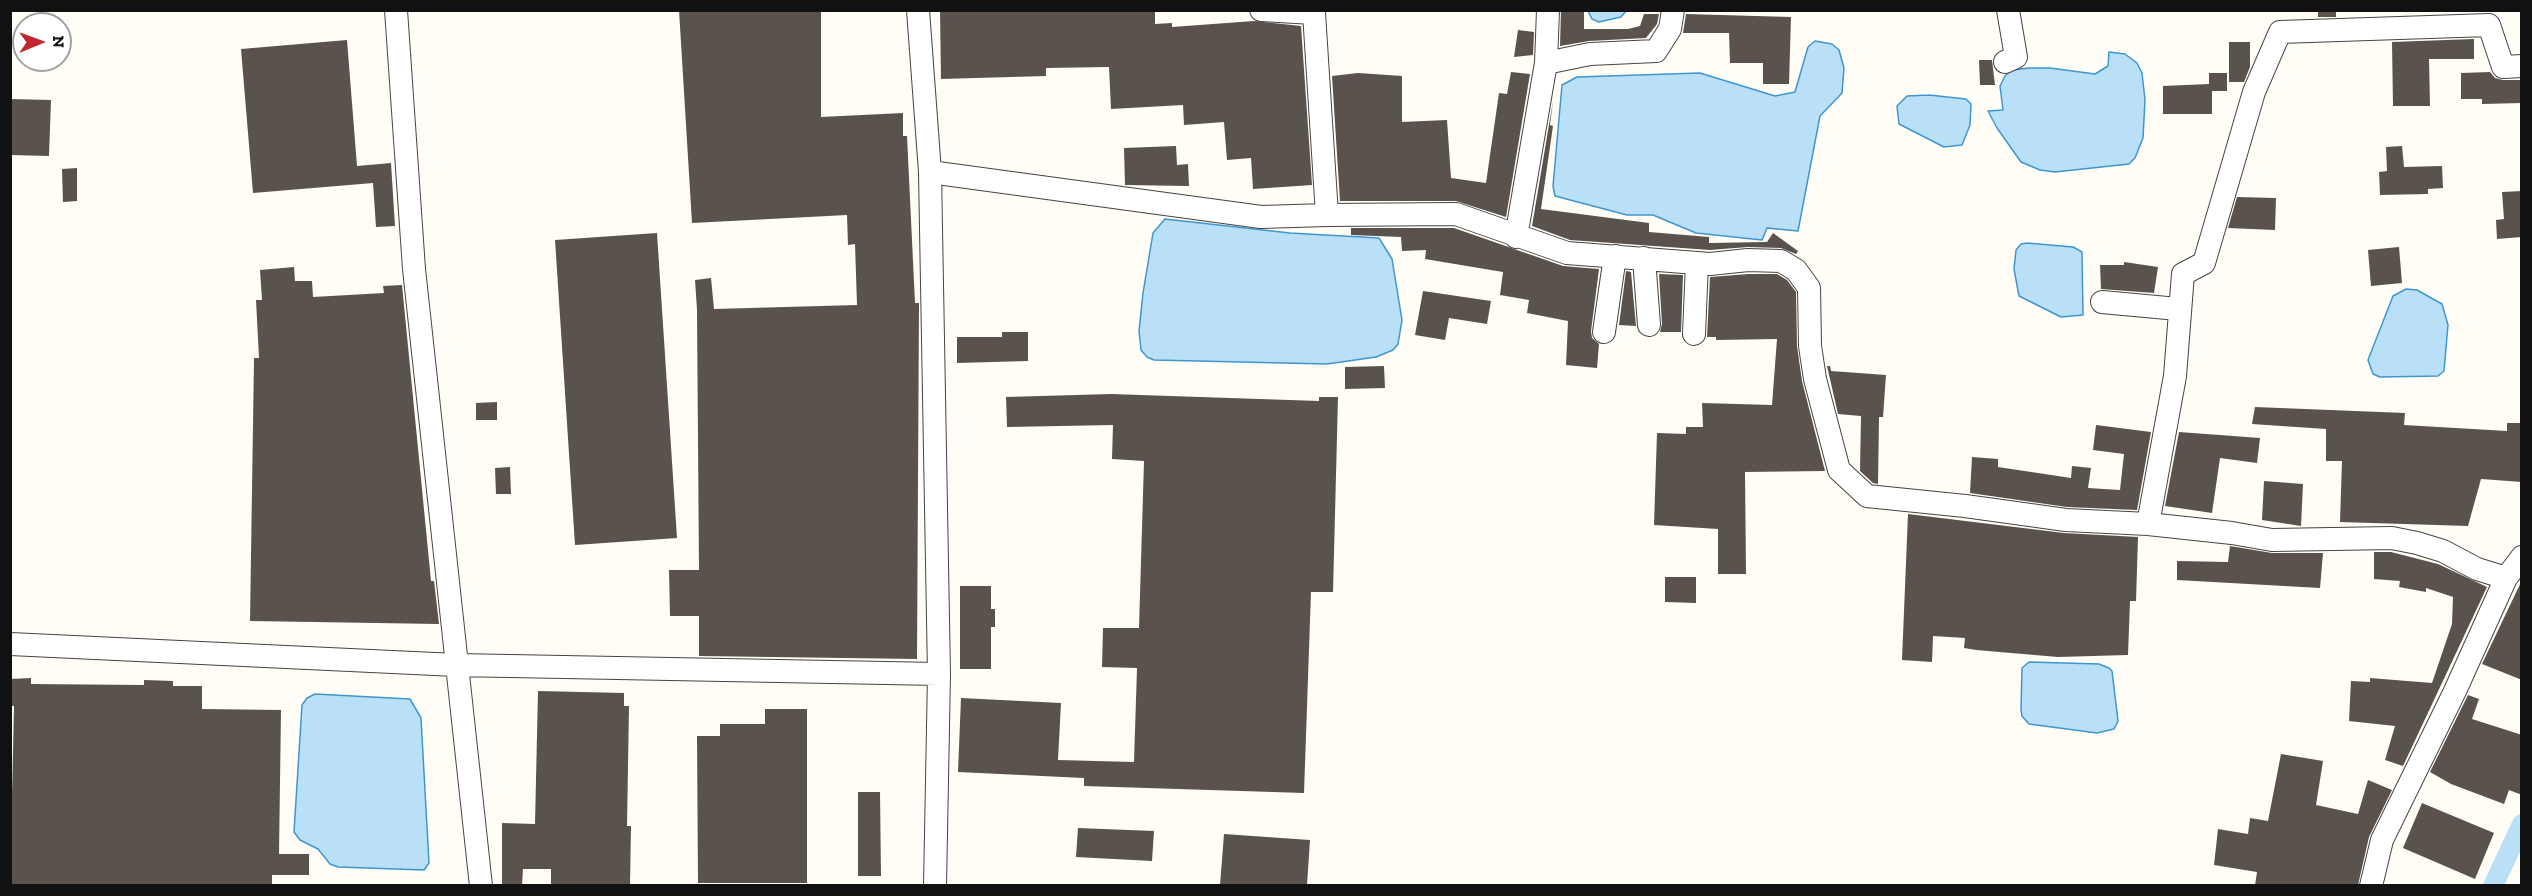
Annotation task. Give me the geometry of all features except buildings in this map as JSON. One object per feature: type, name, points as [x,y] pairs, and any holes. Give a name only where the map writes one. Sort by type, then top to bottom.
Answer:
[{"type":"street","points":[[396,10],[414,269],[481,885]]},
{"type":"street","points":[[918,10],[930,172],[939,674],[935,885]]},
{"type":"street","points":[[1261,10],[1314,13],[1327,215]]},
{"type":"street","points":[[1516,237],[1546,63],[1548,10]]},
{"type":"street","points":[[1546,63],[1590,54],[1656,51],[1670,29],[1673,10]]},
{"type":"street","points":[[2005,62],[2016,57],[2008,10]]},
{"type":"street","points":[[2148,524],[2175,376],[2178,309],[2183,274],[2204,263],[2254,92],[2280,32],[2489,25],[2503,67],[2522,66]]},
{"type":"street","points":[[930,172],[1261,217],[1456,214],[1516,237],[1567,253],[1697,263],[1781,261],[1796,270],[1809,288],[1810,346],[1813,368],[1839,470],[1867,496],[2066,520],[2148,524],[2272,540],[2392,538],[2443,551],[2478,569],[2506,578]]},
{"type":"street","points":[[1604,332],[1615,256]]},
{"type":"street","points":[[1644,258],[1649,325]]},
{"type":"street","points":[[1694,334],[1697,263]]},
{"type":"street","points":[[2102,302],[2178,309]]},
{"type":"street","points":[[2371,885],[2382,840],[2455,691],[2506,578],[2522,557]]},
{"type":"street","points":[[10,644],[456,665],[939,674]]},
{"type":"water","points":[[1588,10],[1626,11],[1621,17],[1599,22],[1592,19]]},
{"type":"water","points":[[1815,41],[1832,44],[1839,50],[1844,68],[1842,93],[1820,116],[1798,231],[1767,228],[1762,240],[1696,233],[1653,215],[1627,215],[1555,196],[1553,186],[1562,85],[1577,77],[1700,73],[1775,96],[1795,92],[1808,47]]},
{"type":"water","points":[[2109,52],[2125,54],[2137,63],[2142,73],[2145,100],[2143,138],[2135,158],[2129,164],[2055,172],[2040,170],[2021,162],[1988,111],[2003,110],[2000,86],[2005,76],[2012,70],[2029,68],[2050,68],[2095,74],[2108,66]]},
{"type":"water","points":[[1929,95],[1966,99],[1971,104],[1970,125],[1962,145],[1944,147],[1899,124],[1897,106],[1907,96]]},
{"type":"water","points":[[1165,219],[1290,233],[1379,238],[1392,259],[1402,320],[1398,344],[1393,350],[1376,357],[1327,364],[1154,360],[1147,357],[1141,350],[1139,331],[1143,293],[1153,233]]},
{"type":"water","points":[[2021,244],[2073,247],[2082,252],[2083,315],[2061,317],[2019,296],[2014,269],[2016,250]]},
{"type":"water","points":[[2406,289],[2417,290],[2442,304],[2448,325],[2444,371],[2438,376],[2380,377],[2373,374],[2368,360],[2393,296]]},
{"type":"water","points":[[2029,662],[2099,664],[2109,668],[2112,671],[2118,721],[2114,729],[2097,733],[2029,724],[2022,716],[2021,710],[2022,668]]},
{"type":"water","points":[[315,694],[410,699],[421,718],[429,863],[424,870],[338,867],[330,864],[318,849],[300,840],[294,832],[302,705],[307,698]]},
{"type":"waterway","points":[[2493,886],[2522,824]]}]
